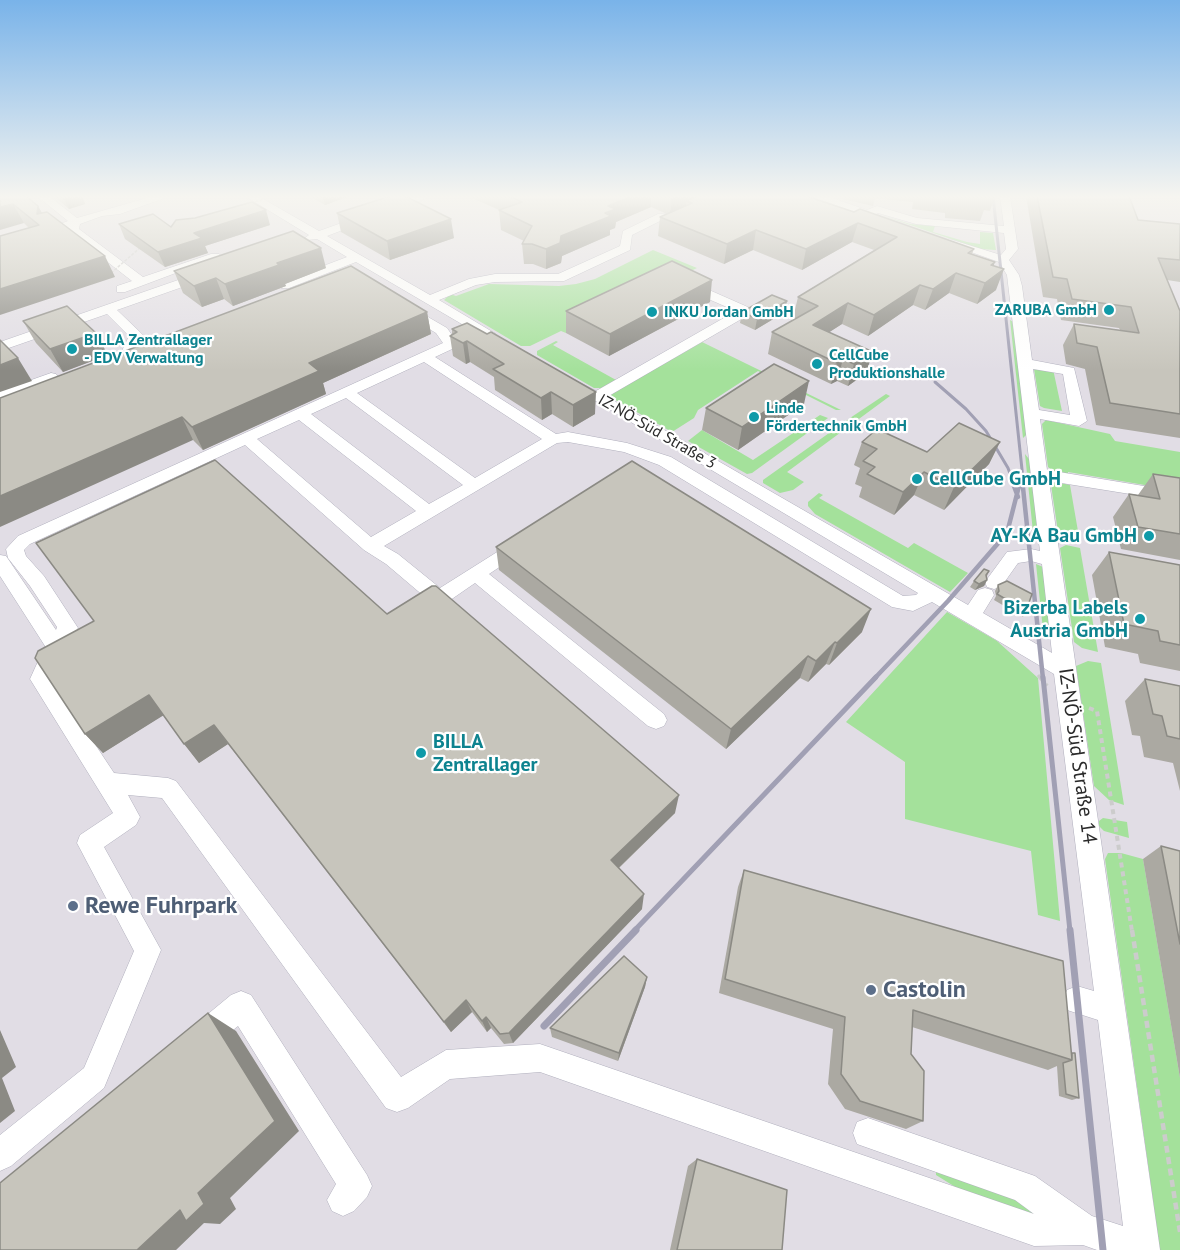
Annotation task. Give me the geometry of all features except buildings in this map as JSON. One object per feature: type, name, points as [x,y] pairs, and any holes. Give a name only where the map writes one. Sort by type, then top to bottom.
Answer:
[{"type":"street","points":[[105,254],[141,282]]},
{"type":"street","points":[[347,254],[502,342]]},
{"type":"street","points":[[429,300],[473,282],[495,278],[560,278],[612,254]]},
{"type":"street","points":[[986,254],[1003,260],[1008,254]]},
{"type":"street","points":[[121,289],[215,256]]},
{"type":"street","points":[[285,285],[355,258]]},
{"type":"street","name":"IZ-NÖ-Süd Straße 14","points":[[1003,260],[1013,275],[1016,286],[1064,669],[1143,1250]]},
{"type":"street","points":[[0,346],[218,270]]},
{"type":"street","points":[[278,297],[343,273]]},
{"type":"street","points":[[596,397],[746,311],[677,280]]},
{"type":"street","points":[[393,302],[442,331],[445,338],[453,343]]},
{"type":"street","points":[[109,309],[136,335],[136,340],[122,357],[148,347]]},
{"type":"street","points":[[0,1155],[94,1078],[148,950],[89,843],[128,817],[40,679],[55,645],[68,628],[37,581],[17,558],[15,549],[24,540],[482,330]]},
{"type":"street","points":[[425,356],[554,439]]},
{"type":"street","points":[[1026,363],[1069,371],[1079,421],[1032,413]]},
{"type":"street","name":"IZ-NÖ-Süd Straße 3","points":[[559,375],[1064,669]]},
{"type":"street","points":[[0,396],[58,378],[0,403]]},
{"type":"street","points":[[347,392],[474,485]]},
{"type":"street","points":[[300,413],[428,512]]},
{"type":"street","points":[[370,546],[554,439],[568,437],[627,448],[665,461],[899,602],[913,604],[923,600],[931,591]]},
{"type":"street","points":[[247,438],[370,546],[392,559],[439,598],[536,535]]},
{"type":"street","points":[[635,471],[655,458]]},
{"type":"street","points":[[1040,474],[1180,497]]},
{"type":"street","points":[[971,615],[1013,557],[1031,555],[1051,560]]},
{"type":"street","points":[[0,561],[55,645]]},
{"type":"street","points":[[476,574],[656,720]]},
{"type":"street","points":[[108,783],[168,788],[397,1097],[446,1065],[540,1058],[1034,1230],[1083,1230]]},
{"type":"street","points":[[1077,1000],[1112,1010]]},
{"type":"street","points":[[178,1057],[241,1005],[356,1186],[343,1200]]},
{"type":"street","points":[[868,1133],[1024,1187],[1083,1230],[1143,1250]]},
{"type":"path","points":[[111,273],[132,254]]},
{"type":"path","points":[[1070,701],[1097,711],[1180,1232]]},
{"type":"shaded area","points":[[0,254],[1180,254],[1180,1250],[0,1250]]},
{"type":"green space","points":[[644,254],[664,254],[697,268],[566,333],[561,331],[530,346],[521,346],[444,300],[450,294],[456,296],[489,284],[559,286],[595,279]]},
{"type":"green space","points":[[1010,320],[1015,323],[1028,433],[1023,438]]},
{"type":"green space","points":[[558,342],[553,345],[616,380],[603,388],[594,388],[537,355],[537,351]]},
{"type":"green space","points":[[702,342],[841,410],[836,410],[758,371],[698,410],[694,418],[672,432],[610,395]]},
{"type":"green space","points":[[1034,369],[1053,369],[1062,411],[1040,406]]},
{"type":"green space","points":[[886,394],[890,396],[787,472],[804,482],[793,490],[780,493],[763,483],[763,480]]},
{"type":"green space","points":[[820,415],[828,418],[752,473],[747,474],[688,441],[702,430],[753,460]]},
{"type":"green space","points":[[1046,420],[1110,434],[1115,441],[1180,452],[1180,491],[1068,472],[1068,475],[1054,472],[1048,467],[1042,424]]},
{"type":"green space","points":[[1025,454],[1032,463],[1041,531],[1034,542]]},
{"type":"green space","points":[[1056,482],[1070,485],[1079,537],[1058,532],[1051,485]]},
{"type":"green space","points":[[819,493],[823,495],[819,498],[908,548],[914,543],[968,573],[950,592],[815,514],[808,506],[808,502]]},
{"type":"green space","points":[[1066,545],[1080,548],[1098,652],[1082,648],[1074,642],[1060,548]]},
{"type":"green space","points":[[1036,564],[1043,567],[1051,618],[1048,628],[1043,630]]},
{"type":"green space","points":[[947,612],[997,641],[1038,678],[1060,921],[1038,915],[1031,851],[905,819],[905,762],[846,722]]},
{"type":"green space","points":[[1088,661],[1101,663],[1124,805],[1109,800],[1094,786],[1076,666]]},
{"type":"green space","points":[[1103,818],[1127,822],[1129,838],[1104,831],[1099,826],[1099,821]]},
{"type":"green space","points":[[1108,853],[1121,853],[1143,859],[1180,1078],[1180,1250],[1160,1250],[1105,859]]},
{"type":"green space","points":[[936,1166],[1029,1200],[1047,1223],[973,1198],[936,1175]]},
{"type":"railway","points":[[999,254],[1023,479]]},
{"type":"railway","points":[[935,382],[966,409],[986,431],[1012,479]]},
{"type":"railway","points":[[1011,478],[1017,494]]},
{"type":"railway","points":[[1022,478],[1043,679]]},
{"type":"railway","points":[[1017,494],[1019,486]]},
{"type":"railway","points":[[874,679],[948,601],[1007,533],[1017,494]]},
{"type":"railway","points":[[634,931],[876,677]]},
{"type":"railway","points":[[1043,677],[1070,931]]},
{"type":"railway","points":[[544,1026],[636,930]]},
{"type":"railway","points":[[1070,930],[1103,1250]]},
{"type":"place","name":"ZARUBA GmbH","points":[[1109,310]]},
{"type":"place","name":"INKU Jordan GmbH","points":[[652,312]]},
{"type":"place","name":"BILLA Zentrallager - EDV Verwaltung","points":[[72,349]]},
{"type":"place","name":"CellCube Produktionshalle","points":[[817,364]]},
{"type":"place","name":"Linde Fördertechnik GmbH","points":[[754,417]]},
{"type":"place","name":"CellCube GmbH","points":[[917,479]]},
{"type":"place","name":"AY-KA Bau GmbH","points":[[1149,536]]},
{"type":"place","name":"Bizerba Labels Austria GmbH","points":[[1140,619]]},
{"type":"place","name":"BILLA Zentrallager","points":[[421,753]]},
{"type":"place","name":"Rewe Fuhrpark","points":[[73,906]]},
{"type":"place","name":"Castolin","points":[[871,990]]}]
